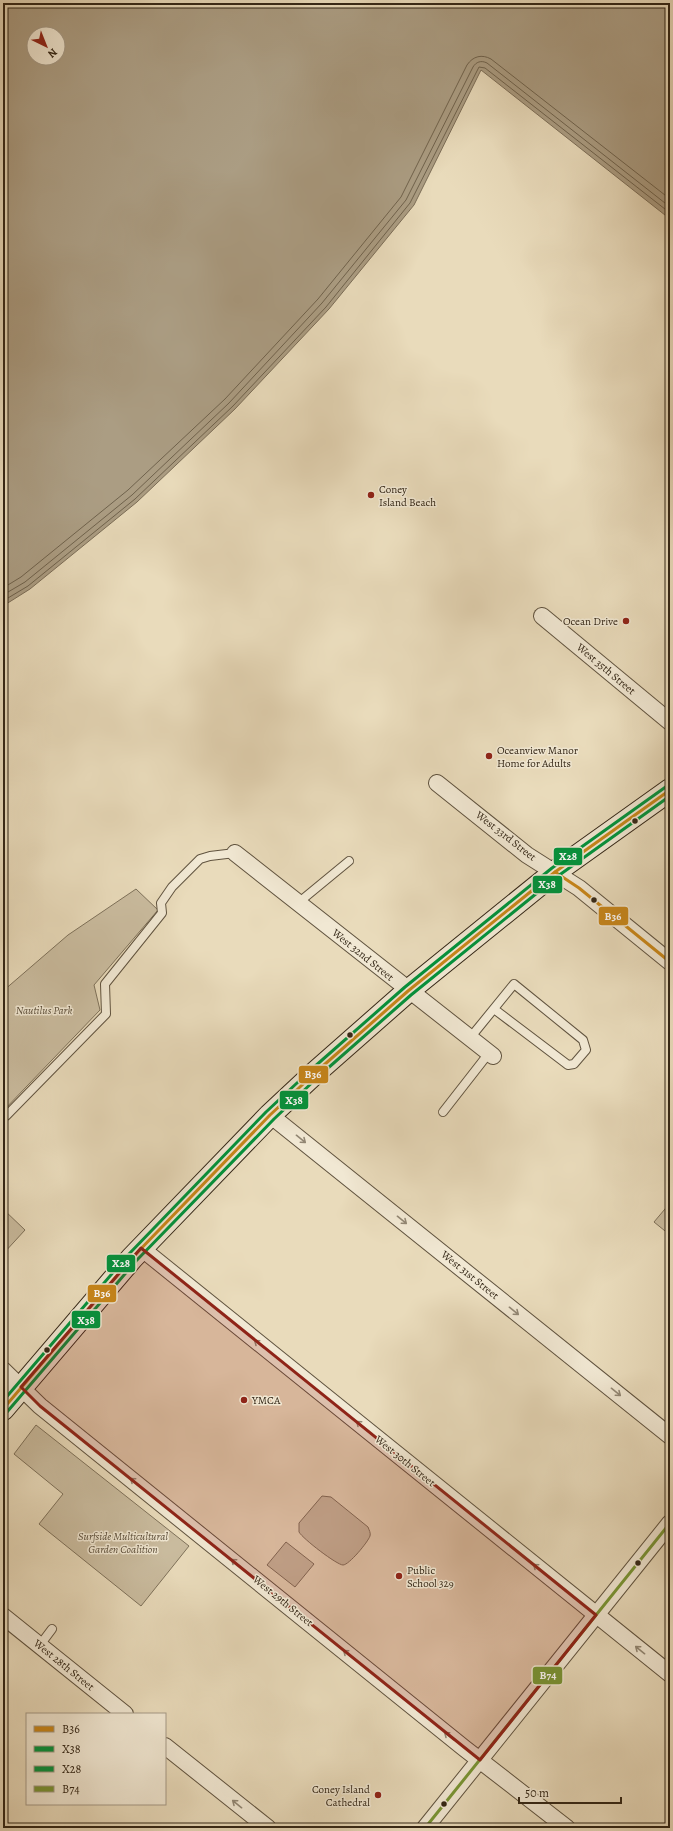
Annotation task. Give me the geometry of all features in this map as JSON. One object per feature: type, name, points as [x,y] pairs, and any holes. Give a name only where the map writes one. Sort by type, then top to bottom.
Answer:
[{"type":"main road","points":[[3,1409],[20,1387],[141,1248],[270,1115],[408,991],[555,872],[670,790]]},
{"type":"street","name":"West 35th Street","points":[[542,616],[670,722]]},
{"type":"street","name":"West 33rd Street","points":[[437,783],[527,855],[579,888],[670,962]]},
{"type":"street","name":"West 32nd Street","points":[[234,853],[408,991],[432,1007],[491,1055]]},
{"type":"street","name":"West 31st Street","points":[[270,1115],[670,1436]]},
{"type":"street","name":"West 30th Street","points":[[141,1248],[670,1674]]},
{"type":"street","name":"West 29th Street","points":[[3,1370],[40,1406],[480,1760],[567,1828]]},
{"type":"street","points":[[425,1828],[670,1523]]},
{"type":"street","name":"West 28th Street","points":[[3,1616],[124,1713]]},
{"type":"street","points":[[166,1747],[268,1828]]},
{"type":"lane","points":[[3,1117],[6,1116],[106,1014],[105,984],[162,913],[161,903],[172,887],[200,859],[234,853]]},
{"type":"lane","points":[[298,903],[349,861]]},
{"type":"lane","points":[[470,1038],[514,984],[583,1040],[586,1050],[574,1064],[568,1065],[494,1009]]},
{"type":"lane","points":[[443,1112],[491,1055]]},
{"type":"lane","points":[[40,1645],[52,1629]]},
{"type":"highlighted area","points":[[141,1248],[596,1615],[480,1760],[40,1406],[21,1387]]},
{"type":"green space","name":"Nautilus Park","points":[[136,889],[158,910],[94,985],[100,1010],[3,1111],[3,991],[68,935]]},
{"type":"green space","points":[[670,1203],[670,1235],[654,1222]]},
{"type":"green space","points":[[3,1209],[25,1230],[3,1254]]},
{"type":"green space","name":"Surfside Multicultural Garden Coalition","points":[[36,1425],[189,1546],[141,1606],[39,1524],[63,1494],[14,1454]]},
{"type":"green space","points":[[322,1496],[331,1497],[368,1527],[370,1532],[369,1539],[362,1548],[354,1557],[343,1565],[334,1561],[320,1551],[299,1532],[299,1523]]},
{"type":"green space","points":[[286,1542],[314,1564],[295,1587],[267,1565]]},
{"type":"water","points":[[3,3],[670,3],[670,219],[481,70],[414,205],[329,309],[235,409],[137,502],[30,589],[3,606]]},
{"type":"transit line","name":"X28","points":[[3,1401],[128,1255],[266,1112],[313,1068],[405,987],[552,868],[667,786]]},
{"type":"transit line","name":"B36","points":[[3,1409],[132,1258],[270,1115],[316,1072],[408,991],[555,872],[670,790]]},
{"type":"transit line","name":"X38","points":[[7,1412],[136,1261],[274,1119],[319,1076],[411,995],[558,876],[670,796]]},
{"type":"transit line","name":"B36","points":[[555,872],[579,888],[670,962]]},
{"type":"transit line","name":"B74","points":[[425,1828],[670,1523]]},
{"type":"place","name":"Coney Island Beach","points":[[371,495]]},
{"type":"place","name":"Ocean Drive","points":[[626,621]]},
{"type":"place","name":"Oceanview Manor Home for Adults","points":[[489,756]]},
{"type":"place","name":"YMCA","points":[[244,1400]]},
{"type":"place","name":"Public School 329","points":[[399,1576]]},
{"type":"place","name":"Coney Island Cathedral","points":[[378,1795]]}]
